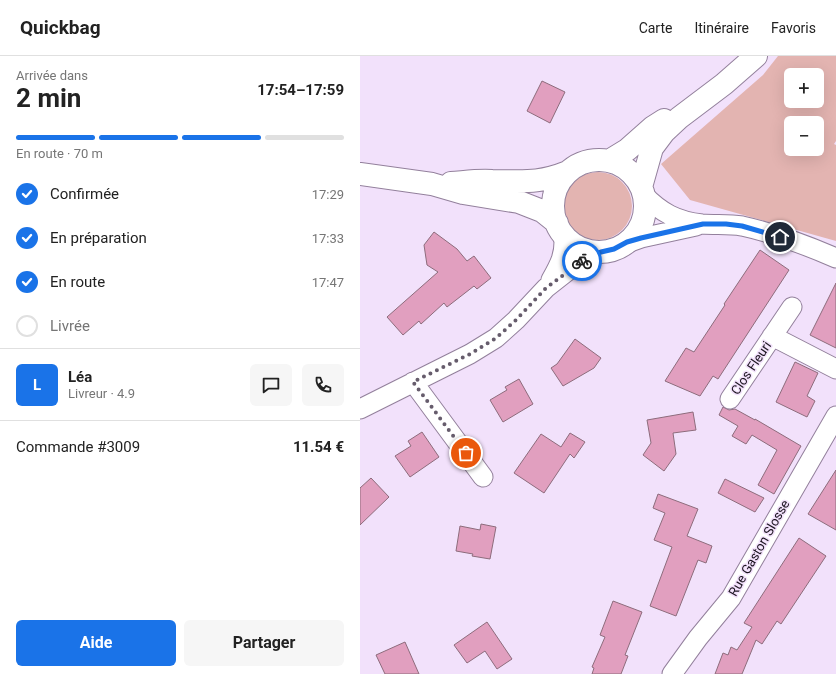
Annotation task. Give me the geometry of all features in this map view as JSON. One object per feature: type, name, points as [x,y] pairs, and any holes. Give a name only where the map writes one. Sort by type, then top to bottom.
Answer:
[{"type":"street","points":[[627,242],[641,225],[645,210],[642,191],[649,157],[657,140],[679,118],[728,81],[756,56]]},
{"type":"street","points":[[609,161],[633,146],[653,127],[698,103]]},
{"type":"street","points":[[432,184],[481,181],[526,182],[548,179],[568,172],[579,164],[585,162],[598,160],[609,161],[628,170],[642,191],[656,207],[672,217],[703,224],[726,224],[756,230],[799,243],[836,258]]},
{"type":"street","points":[[546,288],[562,260],[565,246],[554,210],[554,196],[560,183],[568,172]]},
{"type":"street","points":[[360,174],[432,184],[463,193],[528,205],[542,211],[581,248],[594,252],[614,249],[627,242],[654,234],[703,224]]},
{"type":"street","points":[[360,409],[470,354],[496,338],[516,320],[546,288],[574,266],[601,252]]},
{"type":"street","name":"Clos Fleuri","points":[[730,399],[792,307]]},
{"type":"street","name":"Clos Fleuri","points":[[772,336],[836,369]]},
{"type":"street","points":[[413,382],[483,477]]},
{"type":"street","points":[[360,418],[383,397]]},
{"type":"street","name":"Rue Gaston Slosse","points":[[672,674],[698,638],[731,598],[836,416]]},
{"type":"shaded area","points":[[778,56],[836,56],[836,141],[834,144],[836,145],[836,241],[690,200],[661,164],[763,75]]},
{"type":"shaded area","points":[[598,172],[611,175],[622,182],[629,193],[632,206],[629,219],[622,230],[611,237],[598,240],[585,237],[574,230],[567,219],[564,206],[567,193],[574,182],[585,175]]},
{"type":"building","points":[[542,81],[565,92],[550,123],[527,111]]},
{"type":"building","points":[[434,232],[457,249],[467,261],[474,256],[491,278],[477,289],[474,286],[447,307],[444,303],[421,324],[419,321],[403,335],[387,317],[438,272],[427,265],[424,245]]},
{"type":"building","points":[[760,250],[789,270],[718,379],[713,376],[700,396],[665,381],[686,348],[694,352]]},
{"type":"building","points":[[836,283],[836,348],[810,335]]},
{"type":"building","points":[[575,339],[601,358],[594,368],[563,386],[551,368],[557,364]]},
{"type":"building","points":[[795,362],[818,373],[807,396],[815,401],[807,417],[776,402]]},
{"type":"building","points":[[519,379],[533,404],[503,422],[490,400],[507,390],[505,387]]},
{"type":"building","points":[[723,407],[729,410],[735,409],[755,419],[801,446],[774,494],[758,485],[777,450],[752,435],[746,444],[732,436],[738,426],[719,415]]},
{"type":"building","points":[[693,412],[696,430],[673,433],[676,454],[664,471],[643,455],[651,443],[647,420]]},
{"type":"building","points":[[422,432],[439,457],[410,477],[395,456],[411,446],[408,441]]},
{"type":"building","points":[[570,433],[585,442],[574,458],[570,454],[544,493],[514,473],[541,434],[561,447]]},
{"type":"building","points":[[836,470],[836,530],[808,514]]},
{"type":"building","points":[[371,478],[389,497],[360,525],[360,488]]},
{"type":"building","points":[[725,479],[764,498],[755,512],[718,493]]},
{"type":"building","points":[[658,494],[698,509],[687,536],[712,546],[706,563],[698,560],[676,616],[650,606],[672,547],[654,540],[665,513],[653,508]]},
{"type":"building","points":[[481,524],[496,527],[490,559],[472,556],[473,554],[456,551],[460,526],[480,530]]},
{"type":"building","points":[[799,538],[826,556],[781,624],[777,621],[762,644],[756,640],[742,674],[715,674],[723,653],[728,655],[731,647],[737,650],[752,627],[744,623]]},
{"type":"building","points":[[613,601],[642,612],[625,655],[628,656],[621,674],[592,674],[594,668],[592,667],[605,637],[600,635]]},
{"type":"building","points":[[487,622],[512,659],[497,669],[485,651],[467,663],[454,645]]},
{"type":"building","points":[[405,642],[419,674],[385,674],[376,655]]},
{"type":"way so far","points":[[466,453],[413,382],[470,354],[496,338],[506,330],[546,288],[582,261]]},
{"type":"route","points":[[582,261],[601,252],[614,249],[627,242],[654,234],[703,224],[742,226],[780,237]]}]
